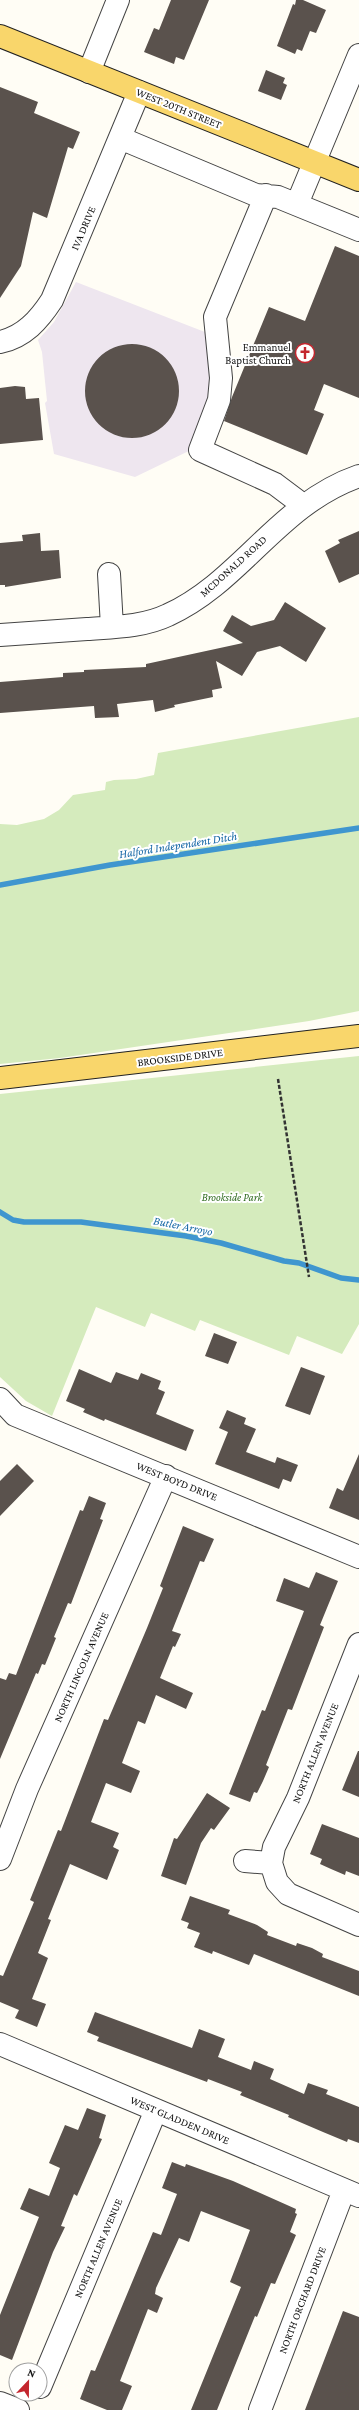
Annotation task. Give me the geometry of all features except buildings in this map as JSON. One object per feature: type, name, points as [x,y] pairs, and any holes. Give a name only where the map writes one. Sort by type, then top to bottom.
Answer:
[{"type":"main road","name":"WEST 20TH STREET","points":[[0,36],[359,180]]},
{"type":"main road","name":"BROOKSIDE DRIVE","points":[[0,1078],[359,1036]]},
{"type":"street","points":[[89,72],[118,0]]},
{"type":"street","points":[[297,204],[359,55]]},
{"type":"street","name":"IVA DRIVE","points":[[0,342],[22,334],[34,324],[52,300],[139,92]]},
{"type":"street","points":[[120,138],[256,194],[278,196],[359,230]]},
{"type":"street","points":[[266,195],[215,317],[221,378],[219,400],[200,450],[275,484],[303,505]]},
{"type":"street","name":"MCDONALD ROAD","points":[[0,635],[132,625],[151,621],[182,608],[216,584],[303,505],[338,483],[359,476]]},
{"type":"street","points":[[109,574],[112,627]]},
{"type":"street","name":"WEST BOYD DRIVE","points":[[0,1399],[7,1421],[166,1476],[359,1557]]},
{"type":"street","name":"NORTH LINCOLN AVENUE","points":[[0,1859],[27,1789],[166,1476]]},
{"type":"street","name":"NORTH ALLEN AVENUE","points":[[271,1863],[274,1847],[298,1798],[359,1644]]},
{"type":"street","points":[[245,1861],[271,1863],[277,1882],[288,1894],[359,1925]]},
{"type":"street","name":"WEST GLADDEN DRIVE","points":[[0,2044],[351,2193]]},
{"type":"street","name":"NORTH ALLEN AVENUE","points":[[48,2368],[156,2110]]},
{"type":"street","name":"NORTH ORCHARD DRIVE","points":[[260,2410],[351,2193]]},
{"type":"street","points":[[0,2403],[18,2410]]},
{"type":"path","points":[[278,1079],[309,1277]]},
{"type":"shaded area","points":[[76,282],[210,334],[218,385],[195,448],[135,477],[54,454],[45,403],[47,401],[42,352],[38,340],[54,322]]},
{"type":"green space","points":[[359,717],[359,1011],[309,1021],[60,1058],[0,1064],[0,824],[17,825],[44,819],[59,810],[73,795],[105,790],[106,782],[114,780],[136,779],[154,775],[158,753]]},
{"type":"green space","name":"Brookside Park","points":[[359,1056],[359,1324],[342,1354],[297,1336],[289,1355],[200,1320],[195,1331],[151,1313],[145,1327],[96,1307],[52,1416],[26,1401],[0,1377],[0,1094]]},
{"type":"waterway","name":"Halford Independent Ditch","points":[[0,885],[110,865],[359,828]]},
{"type":"waterway","name":"Butler Arroyo","points":[[0,1212],[13,1220],[24,1222],[81,1222],[186,1236],[221,1243],[284,1261],[299,1263],[341,1278],[359,1280]]},
{"type":"place","name":"Emmanuel Baptist Church","points":[[305,353]]}]
